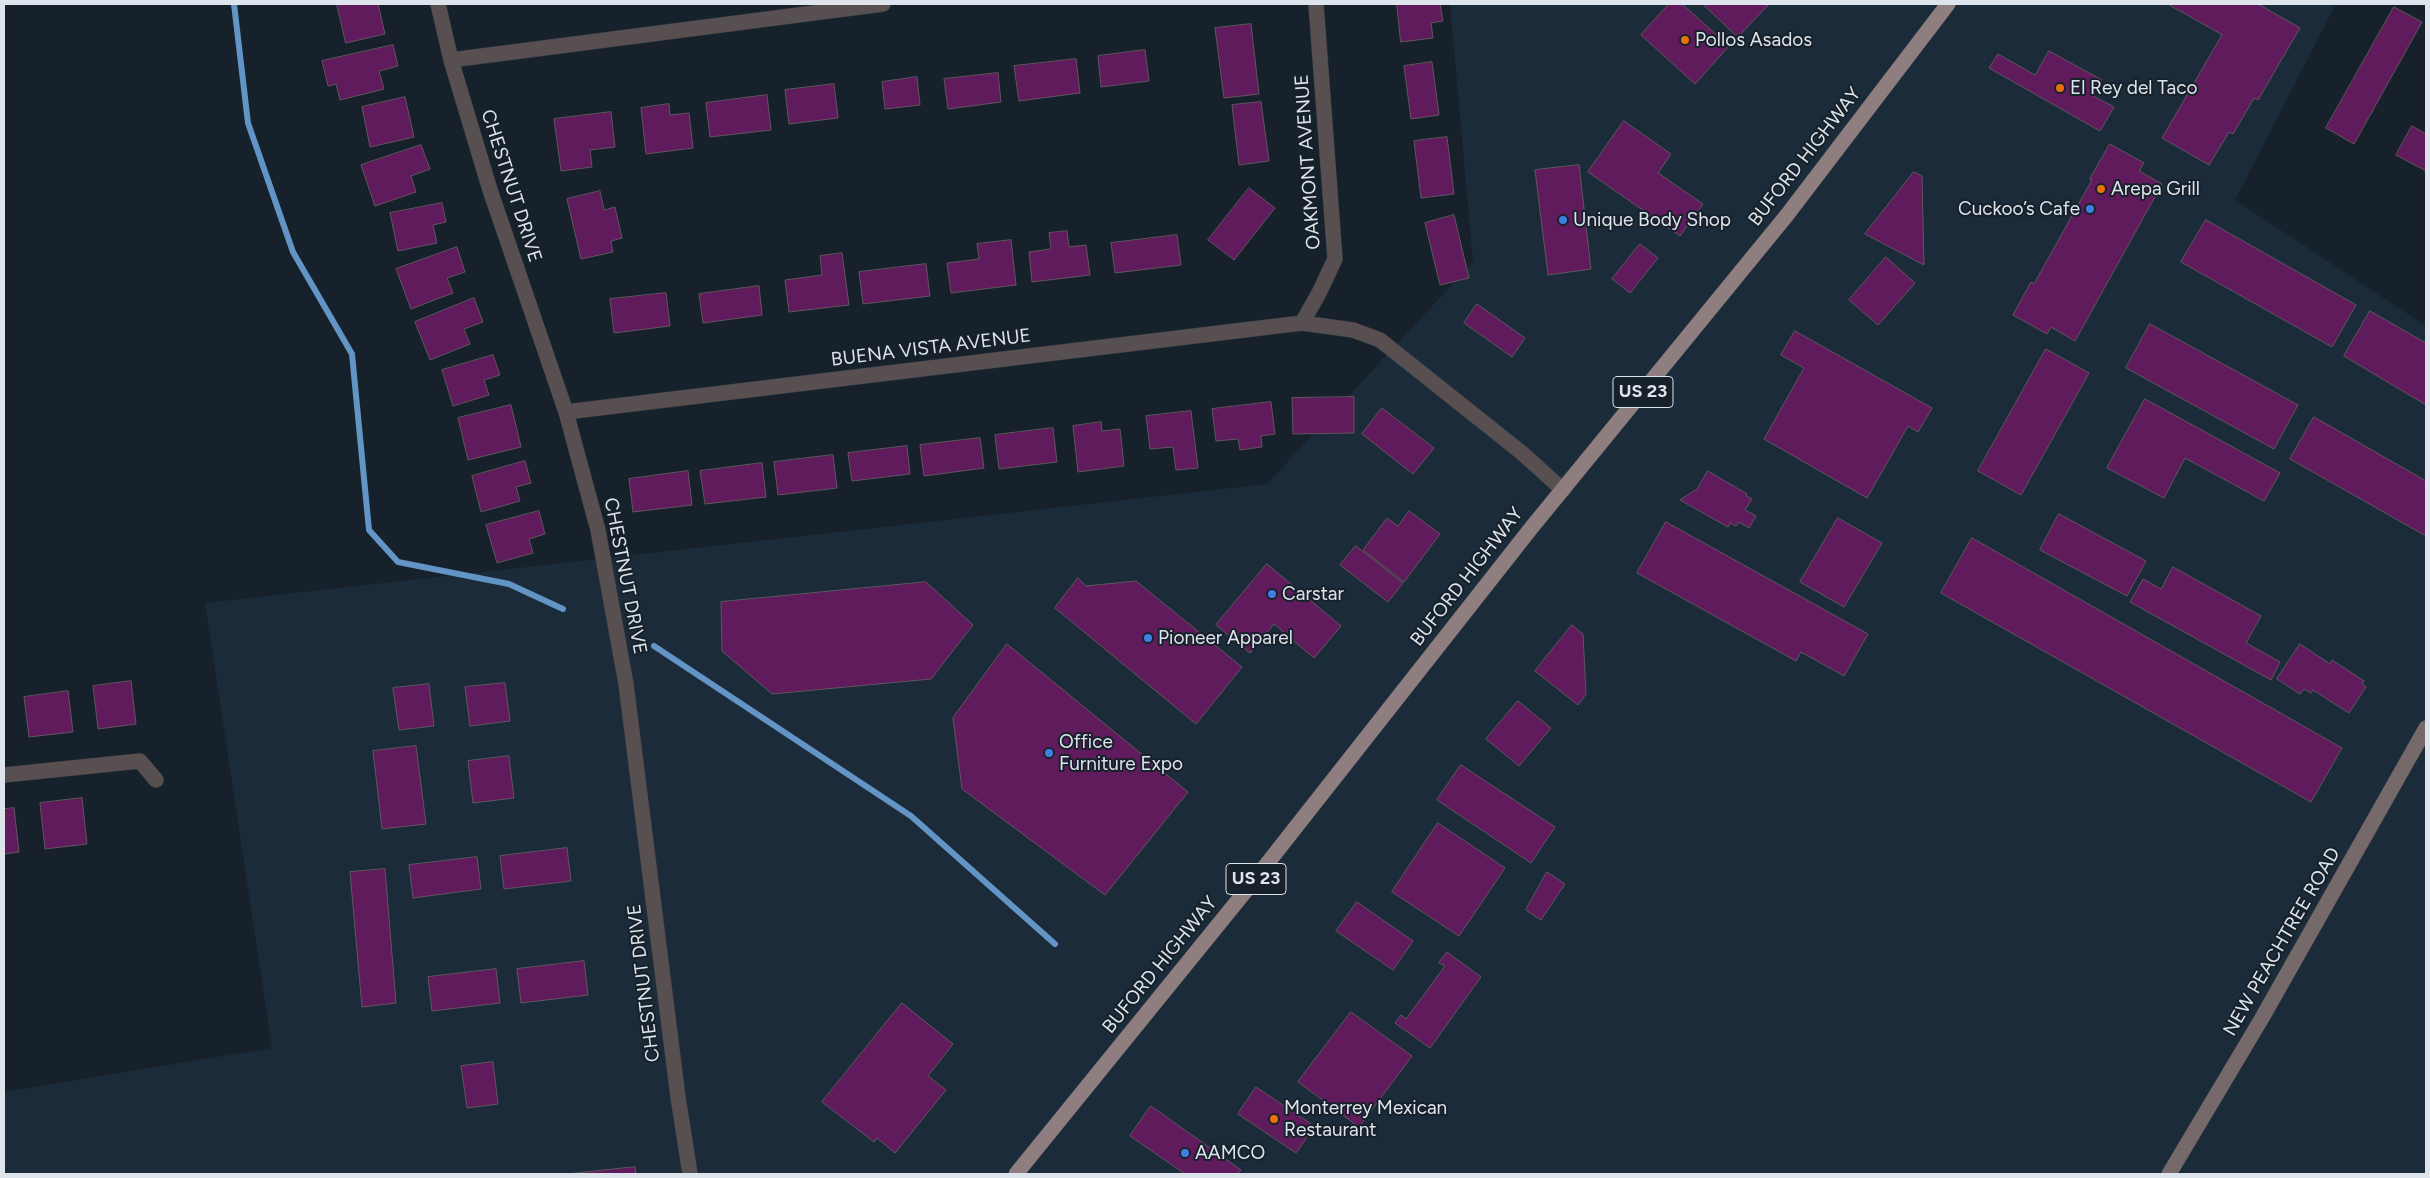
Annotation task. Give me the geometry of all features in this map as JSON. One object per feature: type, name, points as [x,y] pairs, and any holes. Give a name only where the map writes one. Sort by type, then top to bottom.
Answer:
[{"type":"main road","name":"BUFORD HIGHWAY","points":[[1016,1174],[1244,893],[1564,490],[1787,215],[1948,4]]},
{"type":"street","name":"CHESTNUT DRIVE","points":[[438,4],[451,60],[490,190],[566,412],[598,530],[626,684],[678,1097],[690,1174]]},
{"type":"street","points":[[451,60],[883,4]]},
{"type":"street","name":"OAKMONT AVENUE","points":[[1302,323],[1335,259],[1316,4]]},
{"type":"street","points":[[1302,323],[1353,330],[1380,340],[1522,453],[1564,490]]},
{"type":"street","name":"BUENA VISTA AVENUE","points":[[566,412],[1302,323]]},
{"type":"street","name":"NEW PEACHTREE ROAD","points":[[2169,1174],[2262,1018],[2426,728]]},
{"type":"street","points":[[4,775],[140,762],[156,780]]},
{"type":"shaded area","points":[[1450,4],[2336,4],[2235,200],[2426,326],[2426,1174],[4,1174],[4,1092],[272,1048],[205,603],[1267,484],[1473,262]]},
{"type":"building","points":[[337,4],[378,4],[385,34],[346,43]]},
{"type":"building","points":[[1397,4],[1440,4],[1443,21],[1431,23],[1433,38],[1401,42]]},
{"type":"building","name":"Pollos Asados","points":[[1669,4],[1682,4],[1729,46],[1695,84],[1641,35]]},
{"type":"building","points":[[1703,4],[1769,4],[1738,37]]},
{"type":"building","points":[[2168,4],[2258,4],[2300,28],[2258,100],[2254,98],[2233,134],[2229,132],[2209,165],[2162,138],[2222,35]]},
{"type":"building","points":[[2394,7],[2422,22],[2354,144],[2326,128]]},
{"type":"building","points":[[1251,24],[1259,94],[1224,98],[1215,28]]},
{"type":"building","points":[[393,45],[398,66],[379,71],[384,89],[340,100],[336,84],[328,86],[322,61]]},
{"type":"building","points":[[1145,50],[1149,81],[1101,87],[1098,56]]},
{"type":"building","name":"El Rey del Taco","points":[[2049,51],[2102,80],[2093,96],[2114,107],[2100,131],[1989,68],[1998,54],[2035,75]]},
{"type":"building","points":[[1076,59],[1080,93],[1019,101],[1014,66]]},
{"type":"building","points":[[1432,62],[1439,115],[1411,119],[1404,66]]},
{"type":"building","points":[[998,73],[1001,102],[948,109],[944,79]]},
{"type":"building","points":[[917,77],[920,105],[885,109],[882,82]]},
{"type":"building","points":[[834,84],[838,118],[789,124],[785,90]]},
{"type":"building","points":[[767,95],[771,130],[710,137],[706,103]]},
{"type":"building","points":[[405,97],[414,137],[370,147],[362,107]]},
{"type":"building","points":[[1261,102],[1269,161],[1239,165],[1232,105]]},
{"type":"building","points":[[669,104],[670,115],[689,113],[693,148],[646,154],[641,108]]},
{"type":"building","points":[[611,112],[615,147],[590,150],[592,167],[561,171],[554,119]]},
{"type":"building","points":[[1624,121],[1671,154],[1658,173],[1703,204],[1680,236],[1588,172]]},
{"type":"building","points":[[2412,126],[2426,134],[2426,171],[2396,155]]},
{"type":"building","points":[[1447,137],[1454,194],[1421,198],[1414,141]]},
{"type":"building","points":[[2110,144],[2144,163],[2139,171],[2162,184],[2075,341],[2051,327],[2047,334],[2013,315],[2031,282],[2034,284]]},
{"type":"building","points":[[421,145],[430,169],[411,176],[416,192],[375,206],[361,165]]},
{"type":"building","name":"Unique Body Shop","points":[[1579,165],[1591,269],[1548,275],[1535,170]]},
{"type":"building","points":[[1914,172],[1922,176],[1924,265],[1865,234]]},
{"type":"building","points":[[1249,188],[1275,208],[1234,260],[1208,240]]},
{"type":"building","points":[[600,191],[604,210],[615,207],[622,238],[611,241],[613,252],[581,259],[567,199]]},
{"type":"building","points":[[442,203],[446,222],[433,225],[437,243],[398,251],[390,213]]},
{"type":"building","points":[[1454,215],[1469,278],[1440,285],[1425,223]]},
{"type":"building","points":[[2206,220],[2356,305],[2332,347],[2181,262]]},
{"type":"building","points":[[1067,231],[1069,247],[1086,245],[1090,275],[1032,282],[1029,252],[1051,249],[1049,233]]},
{"type":"building","points":[[1177,235],[1181,265],[1115,273],[1111,243]]},
{"type":"building","points":[[1011,240],[1016,285],[951,293],[947,263],[979,259],[977,244]]},
{"type":"building","points":[[1640,244],[1658,258],[1630,293],[1612,279]]},
{"type":"building","points":[[457,247],[465,272],[447,278],[453,293],[411,309],[396,269]]},
{"type":"building","points":[[842,253],[849,305],[789,312],[785,280],[822,275],[820,256]]},
{"type":"building","points":[[1886,257],[1915,283],[1878,325],[1849,300]]},
{"type":"building","points":[[926,264],[930,296],[863,304],[859,272]]},
{"type":"building","points":[[759,286],[762,315],[703,323],[699,294]]},
{"type":"building","points":[[666,293],[670,326],[614,333],[610,299]]},
{"type":"building","points":[[474,298],[483,322],[464,329],[470,344],[430,360],[415,322]]},
{"type":"building","points":[[1477,304],[1525,338],[1512,357],[1464,323]]},
{"type":"building","points":[[2370,311],[2426,343],[2426,405],[2344,356]]},
{"type":"building","points":[[2150,324],[2298,405],[2274,449],[2126,368]]},
{"type":"building","points":[[1795,331],[1932,408],[1918,432],[1908,426],[1867,498],[1764,439],[1804,368],[1781,355]]},
{"type":"building","points":[[2046,349],[2089,373],[2021,495],[1978,471]]},
{"type":"building","points":[[493,355],[500,375],[484,380],[489,395],[453,406],[442,370]]},
{"type":"building","points":[[1354,397],[1354,433],[1293,434],[1292,398]]},
{"type":"building","points":[[2145,399],[2280,473],[2264,501],[2185,458],[2164,498],[2107,468]]},
{"type":"building","points":[[1271,402],[1275,434],[1261,436],[1262,447],[1240,450],[1238,439],[1216,441],[1212,409]]},
{"type":"building","points":[[511,405],[521,447],[468,460],[458,418]]},
{"type":"building","points":[[1382,408],[1434,448],[1413,474],[1362,434]]},
{"type":"building","points":[[1191,411],[1198,468],[1176,470],[1173,447],[1150,449],[1146,416]]},
{"type":"building","points":[[2314,417],[2426,481],[2426,536],[2290,459]]},
{"type":"building","points":[[1101,422],[1102,431],[1120,429],[1124,466],[1078,472],[1073,426]]},
{"type":"building","points":[[1053,428],[1057,462],[999,469],[995,435]]},
{"type":"building","points":[[980,438],[984,468],[924,476],[920,445]]},
{"type":"building","points":[[907,446],[910,474],[852,481],[848,453]]},
{"type":"building","points":[[833,455],[837,488],[778,495],[774,462]]},
{"type":"building","points":[[525,461],[531,483],[516,487],[520,501],[481,512],[472,476]]},
{"type":"building","points":[[762,463],[766,497],[705,504],[700,471]]},
{"type":"building","points":[[688,471],[692,505],[633,512],[629,479]]},
{"type":"building","points":[[1708,471],[1747,494],[1746,496],[1752,499],[1745,510],[1756,516],[1749,528],[1739,522],[1736,526],[1730,523],[1728,527],[1680,500],[1697,489]]},
{"type":"building","points":[[539,511],[545,534],[529,539],[533,553],[497,563],[486,525]]},
{"type":"building","points":[[1409,511],[1440,534],[1404,582],[1363,550],[1387,518],[1398,526]]},
{"type":"building","points":[[2059,514],[2146,561],[2127,596],[2040,550]]},
{"type":"building","points":[[1838,518],[1882,543],[1844,607],[1800,582]]},
{"type":"building","points":[[1666,522],[1868,634],[1844,676],[1801,652],[1796,661],[1637,573]]},
{"type":"building","points":[[1972,538],[2342,748],[2311,802],[1941,593]]},
{"type":"building","points":[[1356,546],[1403,583],[1388,602],[1340,565]]},
{"type":"building","name":"Carstar","points":[[1267,564],[1341,626],[1314,658],[1274,624],[1250,653],[1216,625]]},
{"type":"building","points":[[2173,567],[2261,616],[2246,643],[2280,662],[2271,680],[2130,602],[2143,579],[2161,589]]},
{"type":"building","name":"Pioneer Apparel","points":[[1078,578],[1086,586],[1136,581],[1242,667],[1196,724],[1055,608]]},
{"type":"building","points":[[926,582],[973,625],[931,679],[772,694],[722,651],[721,602]]},
{"type":"building","points":[[1572,625],[1583,634],[1586,694],[1578,705],[1535,671]]},
{"type":"building","name":"Office Furniture Expo","points":[[1007,644],[1188,792],[1105,895],[962,789],[953,718]]},
{"type":"building","points":[[2300,644],[2330,664],[2332,660],[2364,681],[2362,684],[2366,687],[2349,713],[2313,690],[2311,693],[2304,689],[2300,694],[2277,679]]},
{"type":"building","points":[[131,681],[136,724],[98,729],[93,686]]},
{"type":"building","points":[[505,683],[510,721],[470,726],[465,687]]},
{"type":"building","points":[[429,684],[434,726],[399,730],[393,688]]},
{"type":"building","points":[[68,691],[73,732],[29,737],[24,697]]},
{"type":"building","points":[[1518,701],[1551,728],[1519,766],[1486,739]]},
{"type":"building","points":[[416,746],[426,824],[382,829],[373,751]]},
{"type":"building","points":[[509,756],[514,798],[473,803],[468,761]]},
{"type":"building","points":[[1461,765],[1555,827],[1531,863],[1437,800]]},
{"type":"building","points":[[82,798],[87,844],[45,849],[40,803]]},
{"type":"building","points":[[14,808],[19,852],[4,854],[4,809]]},
{"type":"building","points":[[1438,823],[1505,868],[1459,936],[1392,892]]},
{"type":"building","points":[[567,848],[571,881],[504,889],[500,856]]},
{"type":"building","points":[[477,857],[481,889],[413,898],[409,865]]},
{"type":"building","points":[[385,869],[396,1003],[362,1007],[350,872]]},
{"type":"building","points":[[1547,872],[1565,884],[1541,920],[1526,910]]},
{"type":"building","points":[[1357,902],[1413,941],[1393,970],[1336,931]]},
{"type":"building","points":[[1447,952],[1481,977],[1430,1048],[1395,1023],[1401,1015],[1406,1019],[1445,966],[1439,963]]},
{"type":"building","points":[[584,961],[588,995],[521,1003],[517,969]]},
{"type":"building","points":[[496,969],[500,1003],[432,1011],[428,977]]},
{"type":"building","points":[[902,1003],[953,1044],[928,1076],[946,1090],[895,1153],[877,1138],[874,1142],[822,1102]]},
{"type":"building","points":[[1351,1012],[1412,1056],[1359,1127],[1298,1082]]},
{"type":"building","points":[[493,1062],[498,1104],[467,1108],[461,1066]]},
{"type":"building","name":"Monterrey Mexican Restaurant","points":[[1256,1087],[1311,1124],[1307,1130],[1310,1133],[1296,1153],[1238,1114]]},
{"type":"building","name":"AAMCO","points":[[1151,1106],[1241,1170],[1237,1174],[1185,1174],[1130,1136]]},
{"type":"building","points":[[635,1167],[636,1174],[567,1174]]},
{"type":"waterway","points":[[234,4],[248,123],[293,252],[352,354],[369,530],[398,562],[509,584],[563,609]]},
{"type":"waterway","points":[[654,646],[911,816],[1055,944]]},
{"type":"place","name":"Pollos Asados","points":[[1685,40]]},
{"type":"place","name":"El Rey del Taco","points":[[2060,88]]},
{"type":"place","name":"Arepa Grill","points":[[2101,189]]},
{"type":"place","name":"Cuckoo’s Cafe","points":[[2090,209]]},
{"type":"place","name":"Unique Body Shop","points":[[1563,220]]},
{"type":"place","name":"Carstar","points":[[1272,594]]},
{"type":"place","name":"Pioneer Apparel","points":[[1148,638]]},
{"type":"place","name":"Office Furniture Expo","points":[[1049,753]]},
{"type":"place","name":"Monterrey Mexican Restaurant","points":[[1274,1119]]},
{"type":"place","name":"AAMCO","points":[[1185,1153]]}]
